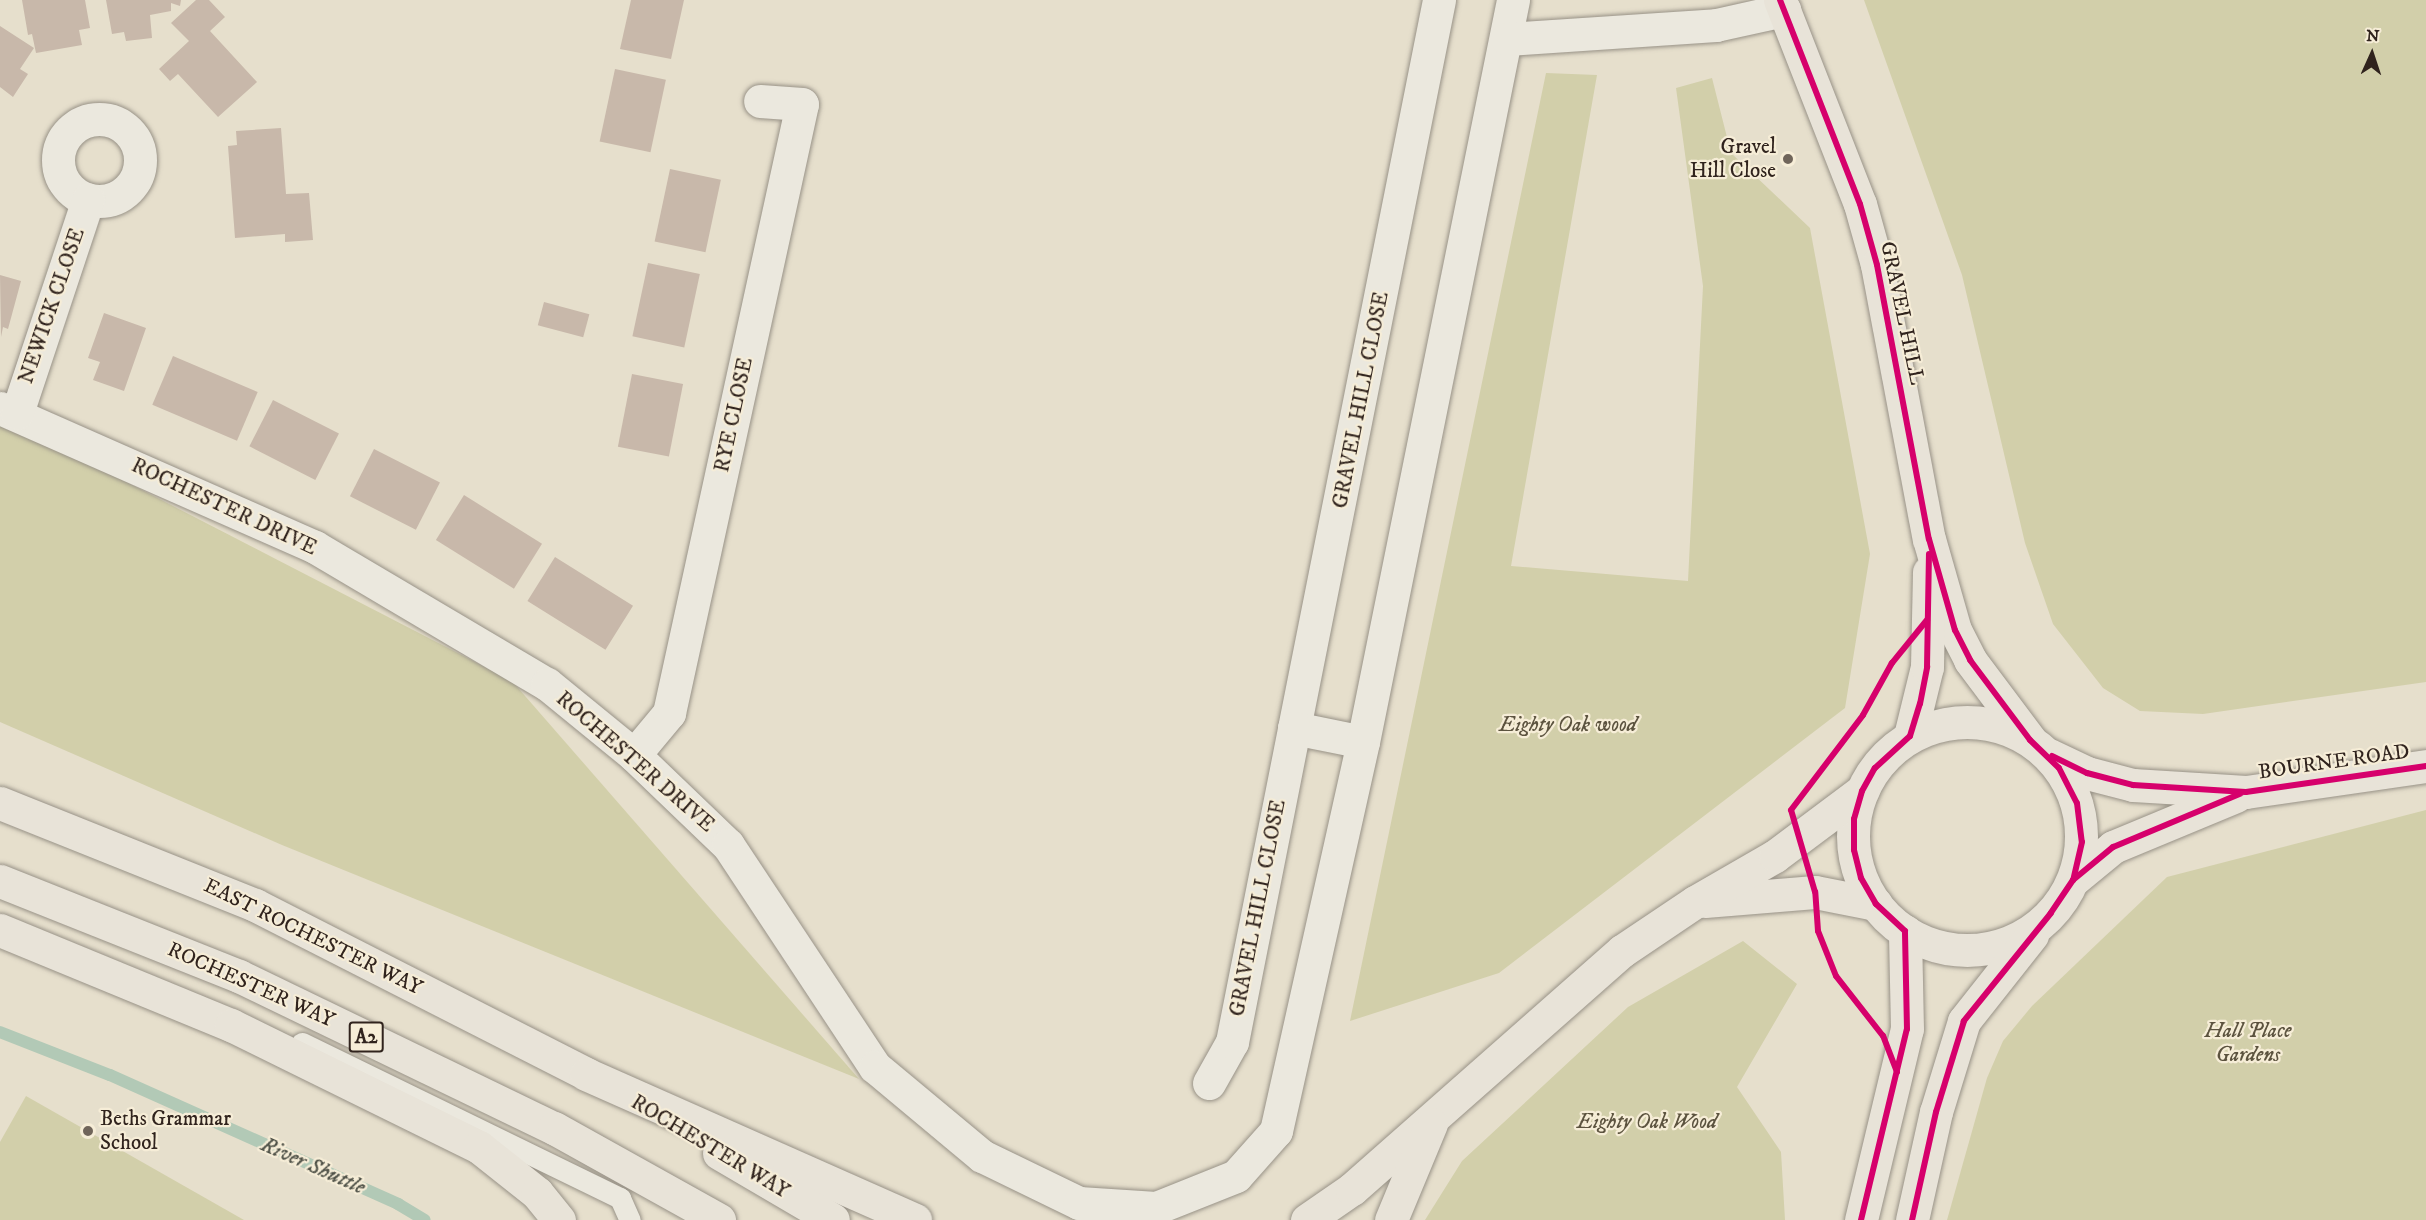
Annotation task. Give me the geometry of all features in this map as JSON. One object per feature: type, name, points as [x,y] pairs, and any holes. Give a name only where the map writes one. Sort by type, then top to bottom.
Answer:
[{"type":"main road","name":"GRAVEL HILL","points":[[1782,5],[1860,204],[1877,265],[1929,539],[1955,630],[1970,660],[2036,746],[2059,768],[2077,803],[2082,842],[2073,880]]},
{"type":"main road","name":"GRAVEL HILL","points":[[1910,736],[1927,667],[1929,539]]},
{"type":"main road","name":"BOURNE ROAD","points":[[1910,736],[1941,725],[1968,721],[1995,725],[2087,773],[2133,785],[2246,792],[2426,765]]},
{"type":"main road","points":[[1910,736],[1875,768],[1862,791],[1854,819],[1854,850],[1861,878],[1876,904],[1905,931],[1934,945],[1965,950],[1997,946],[2026,934],[2051,913]]},
{"type":"main road","points":[[1307,1220],[1352,1189],[1622,951],[1695,902],[1775,856],[1862,791]]},
{"type":"main road","name":"BOURNE ROAD","points":[[2073,880],[2113,847],[2246,792]]},
{"type":"main road","name":"EAST ROCHESTER WAY","points":[[0,802],[255,905],[586,1074]]},
{"type":"main road","points":[[1912,1220],[1936,1112],[1964,1021],[2051,913],[2073,880]]},
{"type":"main road","name":"ROCHESTER WAY","points":[[0,881],[239,975],[554,1128],[719,1220]]},
{"type":"main road","points":[[1695,902],[1815,892],[1876,904]]},
{"type":"main road","points":[[0,930],[231,1025],[479,1147],[537,1193],[559,1220]]},
{"type":"main road","points":[[1861,1220],[1908,1029],[1905,931]]},
{"type":"main road","points":[[586,1074],[915,1220]]},
{"type":"main road","name":"ROCHESTER WAY","points":[[586,1074],[833,1220]]},
{"type":"main road","points":[[1391,1220],[1434,1117]]},
{"type":"street","name":"GRAVEL HILL CLOSE","points":[[1209,1083],[1232,1042],[1439,0]]},
{"type":"street","points":[[1294,728],[1363,742],[1507,39],[1513,0]]},
{"type":"street","points":[[1507,39],[1716,25],[1782,5]]},
{"type":"street","name":"RYE CLOSE","points":[[634,755],[669,713],[802,104],[760,101]]},
{"type":"street","name":"NEWICK CLOSE","points":[[8,410],[88,200]]},
{"type":"street","name":"ROCHESTER DRIVE","points":[[8,410],[315,547],[547,684],[634,755],[728,845],[875,1067],[982,1156],[1078,1203],[1156,1208],[1236,1176],[1276,1131],[1363,742]]},
{"type":"lane","points":[[0,920],[87,950],[358,1067],[620,1198],[630,1220]]},
{"type":"green space","points":[[1864,0],[2426,0],[2426,682],[2203,714],[2140,711],[2103,688],[2053,624],[2025,543],[1962,275]]},
{"type":"green space","name":"Eighty Oak wood","points":[[1546,73],[1597,75],[1511,566],[1688,581],[1703,286],[1676,88],[1712,78],[1731,153],[1810,228],[1870,554],[1845,708],[1499,973],[1350,1021]]},
{"type":"green space","points":[[0,424],[20,427],[512,681],[859,1079],[282,845],[0,722]]},
{"type":"green space","name":"Hall Place Gardens","points":[[2426,810],[2426,1220],[1947,1220],[1987,1078],[2003,1041],[2032,1006],[2167,877]]},
{"type":"green space","name":"Eighty Oak Wood","points":[[1743,941],[1797,984],[1737,1087],[1781,1152],[1785,1220],[1425,1220],[1462,1161],[1628,1007]]},
{"type":"green space","points":[[26,1096],[244,1220],[0,1220],[0,1142]]},
{"type":"building","points":[[22,0],[85,0],[90,28],[79,30],[82,45],[36,53],[32,34],[28,35]]},
{"type":"building","points":[[106,0],[181,0],[180,6],[171,3],[171,11],[150,15],[152,38],[126,41],[124,32],[112,34]]},
{"type":"building","points":[[196,0],[209,0],[225,17],[210,31],[257,82],[218,117],[178,74],[170,81],[159,69],[189,41],[171,23]]},
{"type":"building","points":[[631,0],[684,0],[671,59],[620,49]]},
{"type":"building","points":[[0,26],[34,48],[20,69],[28,74],[13,97],[0,87]]},
{"type":"building","points":[[615,69],[666,80],[650,152],[600,141]]},
{"type":"building","points":[[281,128],[286,194],[309,193],[313,240],[285,242],[285,234],[235,238],[228,146],[237,145],[236,131]]},
{"type":"building","points":[[670,169],[721,180],[705,252],[655,241]]},
{"type":"building","points":[[648,263],[700,274],[684,347],[632,336]]},
{"type":"building","points":[[0,275],[21,281],[8,329],[3,327],[1,337]]},
{"type":"building","points":[[544,302],[589,314],[583,337],[538,325]]},
{"type":"building","points":[[104,313],[146,328],[124,391],[93,380],[100,362],[88,358]]},
{"type":"building","points":[[173,356],[258,392],[237,441],[152,405]]},
{"type":"building","points":[[632,374],[683,384],[669,457],[618,447]]},
{"type":"building","points":[[273,400],[339,434],[315,480],[249,446]]},
{"type":"building","points":[[374,449],[440,483],[416,530],[350,496]]},
{"type":"building","points":[[464,495],[542,544],[514,589],[436,540]]},
{"type":"building","points":[[555,557],[633,606],[605,650],[527,601]]},
{"type":"waterway","name":"River Shuttle","points":[[0,1032],[110,1075],[398,1204],[425,1220]]},
{"type":"cycle path","points":[[1780,0],[1860,204],[1877,265],[1929,539],[1955,630],[1970,660],[2030,740],[2059,768],[2077,803],[2082,842],[2073,880],[2051,913],[1964,1021],[1936,1112],[1912,1220]]},
{"type":"cycle path","points":[[1861,1220],[1907,1029],[1905,931],[1876,904],[1861,878],[1854,850],[1854,819],[1862,791],[1875,768],[1910,736],[1920,704],[1927,667],[1929,554]]},
{"type":"cycle path","points":[[1897,1072],[1883,1036],[1836,976],[1818,931],[1815,892],[1791,810],[1863,715],[1892,663],[1927,620]]},
{"type":"cycle path","points":[[2052,756],[2087,773],[2133,785],[2246,792],[2426,766]]},
{"type":"cycle path","points":[[2073,880],[2113,847],[2240,794]]},
{"type":"place","name":"Gravel Hill Close","points":[[1788,159]]},
{"type":"place","name":"Beths Grammar School","points":[[88,1131]]}]
